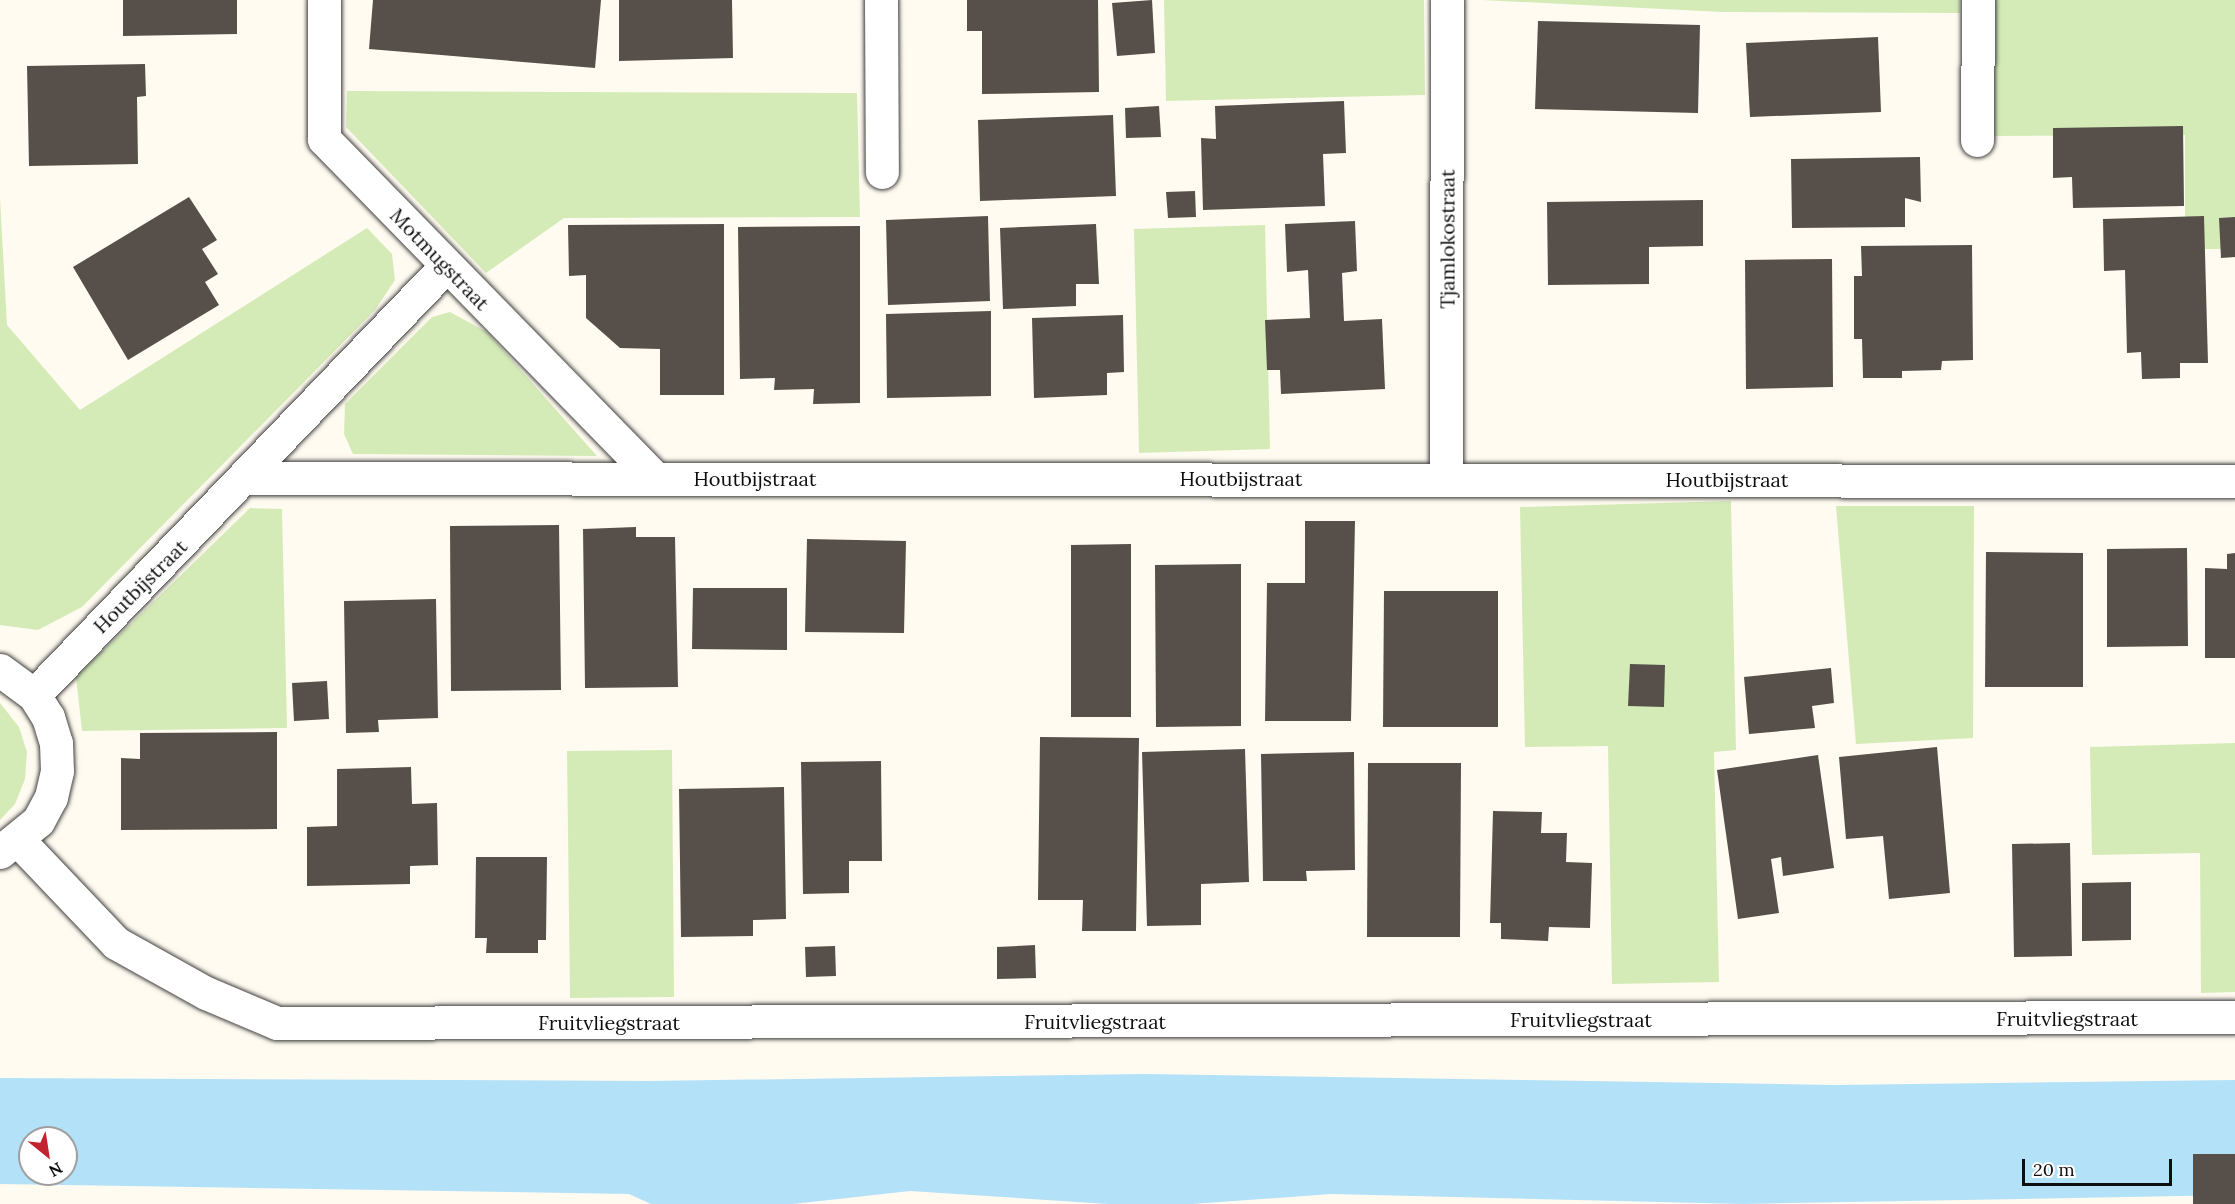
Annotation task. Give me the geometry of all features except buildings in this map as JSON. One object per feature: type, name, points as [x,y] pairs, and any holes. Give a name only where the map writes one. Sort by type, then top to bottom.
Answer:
[{"type":"street","name":"Motmugstraat","points":[[324,0],[324,139],[655,478]]},
{"type":"street","points":[[881,0],[882,172]]},
{"type":"street","name":"Tjamlokostraat","points":[[1446,478],[1447,0]]},
{"type":"street","points":[[1977,0],[1977,141]]},
{"type":"street","name":"Houtbijstraat","points":[[34,695],[247,478],[446,266]]},
{"type":"street","name":"Houtbijstraat","points":[[247,478],[1446,478],[2235,481]]},
{"type":"street","points":[[0,670],[34,695],[56,743],[57,771],[51,797],[38,821],[9,846]]},
{"type":"street","name":"Fruitvliegstraat","points":[[9,846],[116,943],[206,993],[277,1023],[2235,1017]]},
{"type":"green space","points":[[1164,0],[1424,0],[1425,95],[1166,101]]},
{"type":"green space","points":[[1482,0],[1960,0],[1960,13],[1722,12]]},
{"type":"green space","points":[[1990,0],[2235,0],[2235,249],[2185,249],[2185,135],[1989,136]]},
{"type":"green space","points":[[347,91],[857,93],[860,217],[564,218],[486,273],[346,127]]},
{"type":"green space","points":[[0,198],[7,325],[80,410],[367,228],[392,254],[395,280],[375,310],[82,607],[38,630],[0,625]]},
{"type":"green space","points":[[1265,225],[1270,449],[1139,453],[1134,229]]},
{"type":"green space","points":[[450,312],[487,332],[597,456],[353,454],[344,434],[345,404],[432,317]]},
{"type":"green space","points":[[1731,501],[1736,750],[1714,752],[1719,982],[1612,984],[1608,746],[1525,747],[1520,507]]},
{"type":"green space","points":[[1836,506],[1974,506],[1973,738],[1856,744]]},
{"type":"green space","points":[[250,508],[282,509],[287,728],[82,731],[76,677]]},
{"type":"green space","points":[[0,703],[19,727],[27,752],[25,779],[15,804],[0,820]]},
{"type":"green space","points":[[2235,743],[2235,992],[2201,993],[2200,853],[2092,855],[2090,747]]},
{"type":"green space","points":[[672,750],[674,997],[570,998],[567,751]]},
{"type":"water","points":[[1147,1074],[1835,1085],[2235,1080],[2235,1195],[1743,1204],[1331,1194],[1192,1204],[1108,1204],[910,1191],[793,1204],[651,1204],[629,1194],[78,1185],[78,1126],[18,1126],[18,1184],[0,1184],[0,1078],[648,1081]]}]
